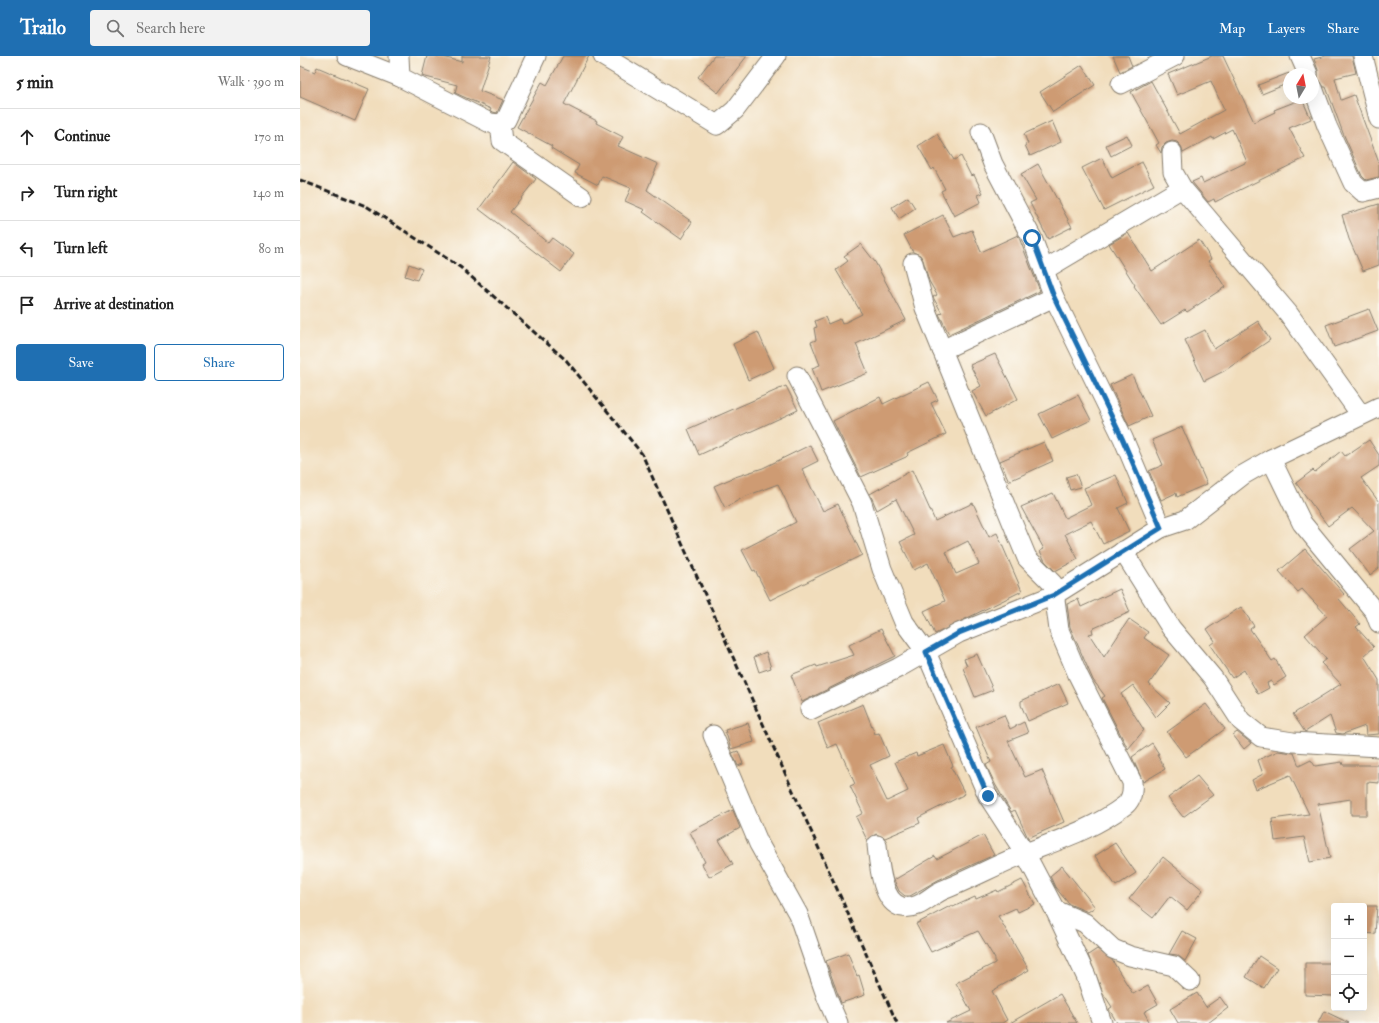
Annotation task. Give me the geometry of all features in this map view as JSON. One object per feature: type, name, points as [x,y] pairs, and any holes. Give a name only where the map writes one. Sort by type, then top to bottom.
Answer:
[{"type":"street","points":[[347,56],[400,76],[490,123],[500,124],[506,120],[536,56]]},
{"type":"street","points":[[399,56],[400,76]]},
{"type":"street","points":[[603,56],[717,125],[735,110],[776,56]]},
{"type":"street","points":[[1121,84],[1175,56]]},
{"type":"street","points":[[1300,56],[1305,68]]},
{"type":"street","points":[[1363,56],[1379,119]]},
{"type":"street","points":[[1319,104],[1327,126],[1353,183],[1363,192],[1379,188]]},
{"type":"street","points":[[500,124],[502,141],[582,197]]},
{"type":"street","points":[[981,132],[993,164],[1032,238],[1054,297],[1122,438],[1161,528]]},
{"type":"street","points":[[1172,152],[1173,172],[1182,188],[1288,313],[1361,415]]},
{"type":"street","points":[[1044,270],[1182,188]]},
{"type":"street","points":[[877,846],[880,874],[885,888],[892,899],[901,906],[917,906],[940,891],[970,880],[1025,853],[1053,844],[1107,818],[1126,805],[1133,792],[1132,782],[1078,675],[1059,630],[1053,584],[1027,558],[925,308],[913,263]]},
{"type":"street","points":[[942,350],[1054,297]]},
{"type":"street","points":[[797,376],[862,503],[882,569],[904,622],[926,652],[988,796],[1025,853],[1055,910],[1086,976],[1102,1023]]},
{"type":"street","points":[[810,710],[898,668],[959,633],[1054,595],[1161,528],[1185,520],[1243,475],[1271,459],[1379,407]]},
{"type":"street","points":[[1271,459],[1302,523],[1358,594],[1375,612],[1379,623]]},
{"type":"street","points":[[1123,551],[1171,628],[1213,678],[1241,721],[1261,737],[1293,742],[1379,747]]},
{"type":"street","points":[[713,734],[759,844],[798,914],[827,998],[838,1023]]},
{"type":"street","points":[[1055,910],[1085,923],[1113,949],[1130,956],[1174,966],[1190,981]]},
{"type":"building","points":[[427,56],[439,56],[462,62],[462,56],[491,56],[480,91],[503,100],[497,113],[490,111],[491,109],[455,93],[457,85],[422,76]]},
{"type":"building","points":[[563,56],[589,56],[564,104],[597,121],[596,123],[623,137],[618,146],[658,164],[647,190],[692,222],[681,239],[643,212],[645,210],[625,201],[631,188],[602,176],[598,185],[575,173],[579,165],[551,148],[552,146],[517,127],[542,82],[547,85]]},
{"type":"building","points":[[714,56],[747,56],[718,93],[698,77]]},
{"type":"building","points":[[1113,56],[1128,56],[1132,66],[1120,72]]},
{"type":"building","points":[[1212,56],[1223,56],[1254,122],[1275,112],[1274,110],[1289,104],[1304,104],[1311,119],[1289,128],[1305,158],[1215,202],[1214,199],[1208,202],[1192,182],[1201,178],[1203,183],[1247,162],[1232,129],[1213,139],[1212,137],[1183,153],[1181,146],[1177,142],[1172,141],[1166,143],[1162,147],[1161,153],[1156,145],[1159,143],[1131,92],[1151,81],[1180,134],[1224,110],[1211,81],[1177,95],[1168,74]]},
{"type":"building","points":[[1326,56],[1352,56],[1356,73],[1335,78],[1341,100],[1354,95],[1379,163],[1379,177],[1366,180],[1362,176],[1343,133],[1326,87],[1324,87],[1319,80],[1319,68],[1317,68],[1314,59]]},
{"type":"building","points":[[1082,65],[1095,85],[1053,112],[1040,92]]},
{"type":"building","points":[[300,66],[315,72],[317,67],[369,89],[355,121],[300,97]]},
{"type":"building","points":[[1283,75],[1283,85],[1262,94],[1258,85]]},
{"type":"building","points":[[1052,121],[1061,142],[1030,156],[1025,145],[1028,144],[1024,134]]},
{"type":"building","points":[[937,134],[954,160],[961,156],[971,176],[974,175],[983,193],[978,195],[981,202],[954,216],[941,191],[945,189],[934,168],[932,170],[918,146]]},
{"type":"building","points":[[1127,135],[1132,145],[1111,156],[1106,145]]},
{"type":"building","points":[[1102,158],[1112,178],[1142,162],[1154,185],[1104,210],[1082,168]]},
{"type":"building","points":[[513,162],[536,179],[510,212],[548,243],[552,238],[574,254],[561,272],[479,209]]},
{"type":"building","points":[[1038,164],[1072,227],[1048,239],[1030,203],[1036,200],[1021,174]]},
{"type":"building","points":[[908,197],[915,208],[899,219],[892,207]]},
{"type":"building","points":[[1379,204],[1379,265],[1363,271],[1349,239],[1342,215]]},
{"type":"building","points":[[943,215],[954,237],[972,230],[981,252],[1018,235],[1040,291],[949,334],[939,314],[942,313],[933,297],[937,295],[929,281],[923,260],[920,255],[913,252],[904,235]]},
{"type":"building","points":[[1128,233],[1152,271],[1199,240],[1211,259],[1208,261],[1225,287],[1187,312],[1185,310],[1161,325],[1134,286],[1135,285],[1109,244]]},
{"type":"building","points":[[861,244],[875,262],[906,320],[856,344],[868,373],[821,392],[812,368],[820,365],[811,342],[816,340],[814,328],[817,327],[815,321],[825,317],[828,324],[840,319],[842,324],[862,314],[836,270],[848,261],[844,256]]},
{"type":"building","points":[[409,264],[422,269],[417,280],[405,276]]},
{"type":"building","points":[[1369,309],[1378,331],[1334,347],[1326,325]]},
{"type":"building","points":[[1258,321],[1270,340],[1224,371],[1204,381],[1185,340],[1205,330],[1214,349]]},
{"type":"building","points":[[758,332],[774,368],[748,380],[733,344]]},
{"type":"building","points":[[995,354],[1018,399],[986,416],[972,391],[981,386],[970,365]]},
{"type":"building","points":[[1132,375],[1151,416],[1129,426],[1110,385]]},
{"type":"building","points":[[929,382],[938,400],[931,403],[946,434],[907,453],[908,455],[906,457],[861,477],[833,421],[880,397],[883,404]]},
{"type":"building","points":[[786,386],[798,410],[699,455],[688,429]]},
{"type":"building","points":[[1078,395],[1091,420],[1052,439],[1039,414]]},
{"type":"building","points":[[1182,427],[1207,484],[1177,497],[1176,493],[1161,500],[1149,471],[1163,465],[1152,440]]},
{"type":"building","points":[[1369,440],[1379,455],[1379,466],[1361,478],[1379,502],[1379,568],[1370,575],[1350,549],[1374,531],[1352,508],[1328,526],[1296,483],[1313,470],[1315,472],[1341,451],[1345,456]]},
{"type":"building","points":[[1044,442],[1053,461],[1009,481],[1000,461]]},
{"type":"building","points":[[810,445],[818,461],[802,469],[823,511],[838,504],[862,555],[770,600],[755,570],[753,571],[742,550],[796,522],[778,484],[744,497],[725,508],[714,486],[735,477],[763,468]]},
{"type":"building","points":[[912,470],[935,521],[973,503],[989,537],[997,533],[1022,591],[935,634],[924,611],[945,601],[928,563],[914,570],[900,542],[914,535],[896,499],[877,510],[870,494]],"holes":[[[968,541],[979,564],[956,574],[946,552]]]},
{"type":"building","points":[[1076,474],[1081,487],[1070,490],[1066,477]]},
{"type":"building","points":[[1116,475],[1128,503],[1118,508],[1129,531],[1103,544],[1091,521],[1065,534],[1078,559],[1055,571],[1045,561],[1040,551],[1044,549],[1021,507],[1053,493],[1065,518],[1091,505],[1084,488]]},
{"type":"building","points":[[1305,549],[1344,594],[1339,599],[1360,624],[1356,627],[1374,647],[1364,656],[1379,680],[1379,734],[1366,735],[1365,726],[1343,734],[1336,733],[1330,716],[1305,732],[1293,714],[1341,684],[1321,663],[1326,659],[1305,635],[1327,616],[1302,589],[1298,592],[1279,571]]},
{"type":"building","points":[[1120,589],[1130,612],[1092,629],[1093,633],[1089,634],[1104,657],[1129,619],[1148,632],[1144,638],[1169,655],[1149,684],[1170,703],[1156,717],[1133,685],[1121,694],[1144,730],[1128,749],[1102,698],[1105,696],[1093,680],[1070,627],[1067,604],[1078,599],[1081,607]]},
{"type":"building","points":[[1241,607],[1254,626],[1250,629],[1272,661],[1275,659],[1286,677],[1274,685],[1271,681],[1267,683],[1269,688],[1258,694],[1244,670],[1232,678],[1210,645],[1215,641],[1207,629]]},
{"type":"building","points":[[881,629],[895,656],[802,702],[791,675],[816,665],[817,667],[854,655],[849,645]]},
{"type":"building","points":[[766,652],[771,668],[759,672],[754,657]]},
{"type":"building","points":[[977,654],[993,690],[975,697],[963,668],[967,666],[964,659]]},
{"type":"building","points":[[1059,684],[1068,703],[1028,721],[1021,705],[1021,701]]},
{"type":"building","points":[[863,704],[875,734],[879,733],[889,756],[870,765],[887,801],[908,791],[895,762],[916,753],[917,756],[944,745],[953,766],[951,767],[965,794],[918,818],[920,823],[885,838],[876,834],[867,840],[856,817],[863,813],[850,786],[855,784],[837,744],[828,748],[818,723]]},
{"type":"building","points":[[1206,704],[1225,729],[1186,757],[1167,732]]},
{"type":"building","points":[[1004,715],[1010,729],[1024,722],[1028,733],[1008,741],[1025,777],[1042,770],[1064,822],[1028,838],[1015,810],[1011,812],[986,765],[991,762],[976,727]]},
{"type":"building","points":[[748,723],[754,742],[731,749],[725,730]]},
{"type":"building","points":[[1237,732],[1251,743],[1244,749],[1233,735]]},
{"type":"building","points":[[1152,743],[1159,754],[1157,755],[1165,769],[1143,782],[1132,757]]},
{"type":"building","points":[[738,751],[743,764],[738,766],[732,753]]},
{"type":"building","points":[[1278,751],[1294,753],[1299,766],[1311,760],[1315,766],[1342,762],[1343,765],[1379,765],[1379,783],[1367,782],[1367,815],[1351,815],[1351,799],[1318,804],[1330,858],[1310,862],[1304,837],[1275,841],[1272,819],[1309,814],[1290,775],[1256,789],[1252,780],[1263,774],[1258,760]]},
{"type":"building","points":[[1197,776],[1213,795],[1183,817],[1168,798]]},
{"type":"building","points":[[733,810],[740,828],[719,840],[733,864],[709,877],[702,864],[705,862],[690,832]]},
{"type":"building","points":[[983,835],[994,855],[938,880],[910,896],[905,896],[899,891],[894,880],[935,856],[937,859]]},
{"type":"building","points":[[1115,843],[1136,873],[1116,886],[1095,856]]},
{"type":"building","points":[[1163,857],[1203,890],[1187,910],[1170,896],[1153,918],[1129,899]]},
{"type":"building","points":[[1062,866],[1095,907],[1088,912],[1069,904],[1055,887],[1050,876]]},
{"type":"building","points":[[1022,880],[1035,904],[1018,912],[1016,908],[998,916],[1029,970],[992,991],[1007,1020],[1002,1023],[946,1023],[971,1011],[956,983],[995,963],[995,959],[978,931],[931,952],[916,924],[952,905],[953,907],[975,897],[976,899],[997,890],[998,892]]},
{"type":"building","points":[[1367,906],[1377,906],[1375,934],[1367,933]]},
{"type":"building","points":[[1182,931],[1197,939],[1185,961],[1177,955],[1169,954]]},
{"type":"building","points":[[1097,949],[1112,960],[1133,994],[1148,986],[1158,1004],[1144,1012],[1150,1023],[1117,1023],[1109,1009],[1112,1007],[1103,993],[1088,955]]},
{"type":"building","points":[[848,953],[857,976],[859,975],[865,995],[841,1003],[826,961]]},
{"type":"building","points":[[1259,956],[1277,968],[1264,988],[1246,977]]},
{"type":"building","points":[[1305,963],[1331,963],[1331,996],[1305,995]]},
{"type":"building","points":[[1197,993],[1206,1007],[1220,997],[1228,1008],[1208,1023],[1178,1023],[1170,1009]]},
{"type":"building","points":[[1060,994],[1077,1023],[1010,1023]]},
{"type":"building","points":[[1324,1011],[1349,1023],[1318,1023]]},
{"type":"railway","points":[[300,180],[366,206],[460,267],[566,360],[642,454],[897,1023]]},
{"type":"route","points":[[988,796],[926,652],[959,633],[1054,595],[1161,528],[1122,438],[1054,297],[1032,238]]}]
